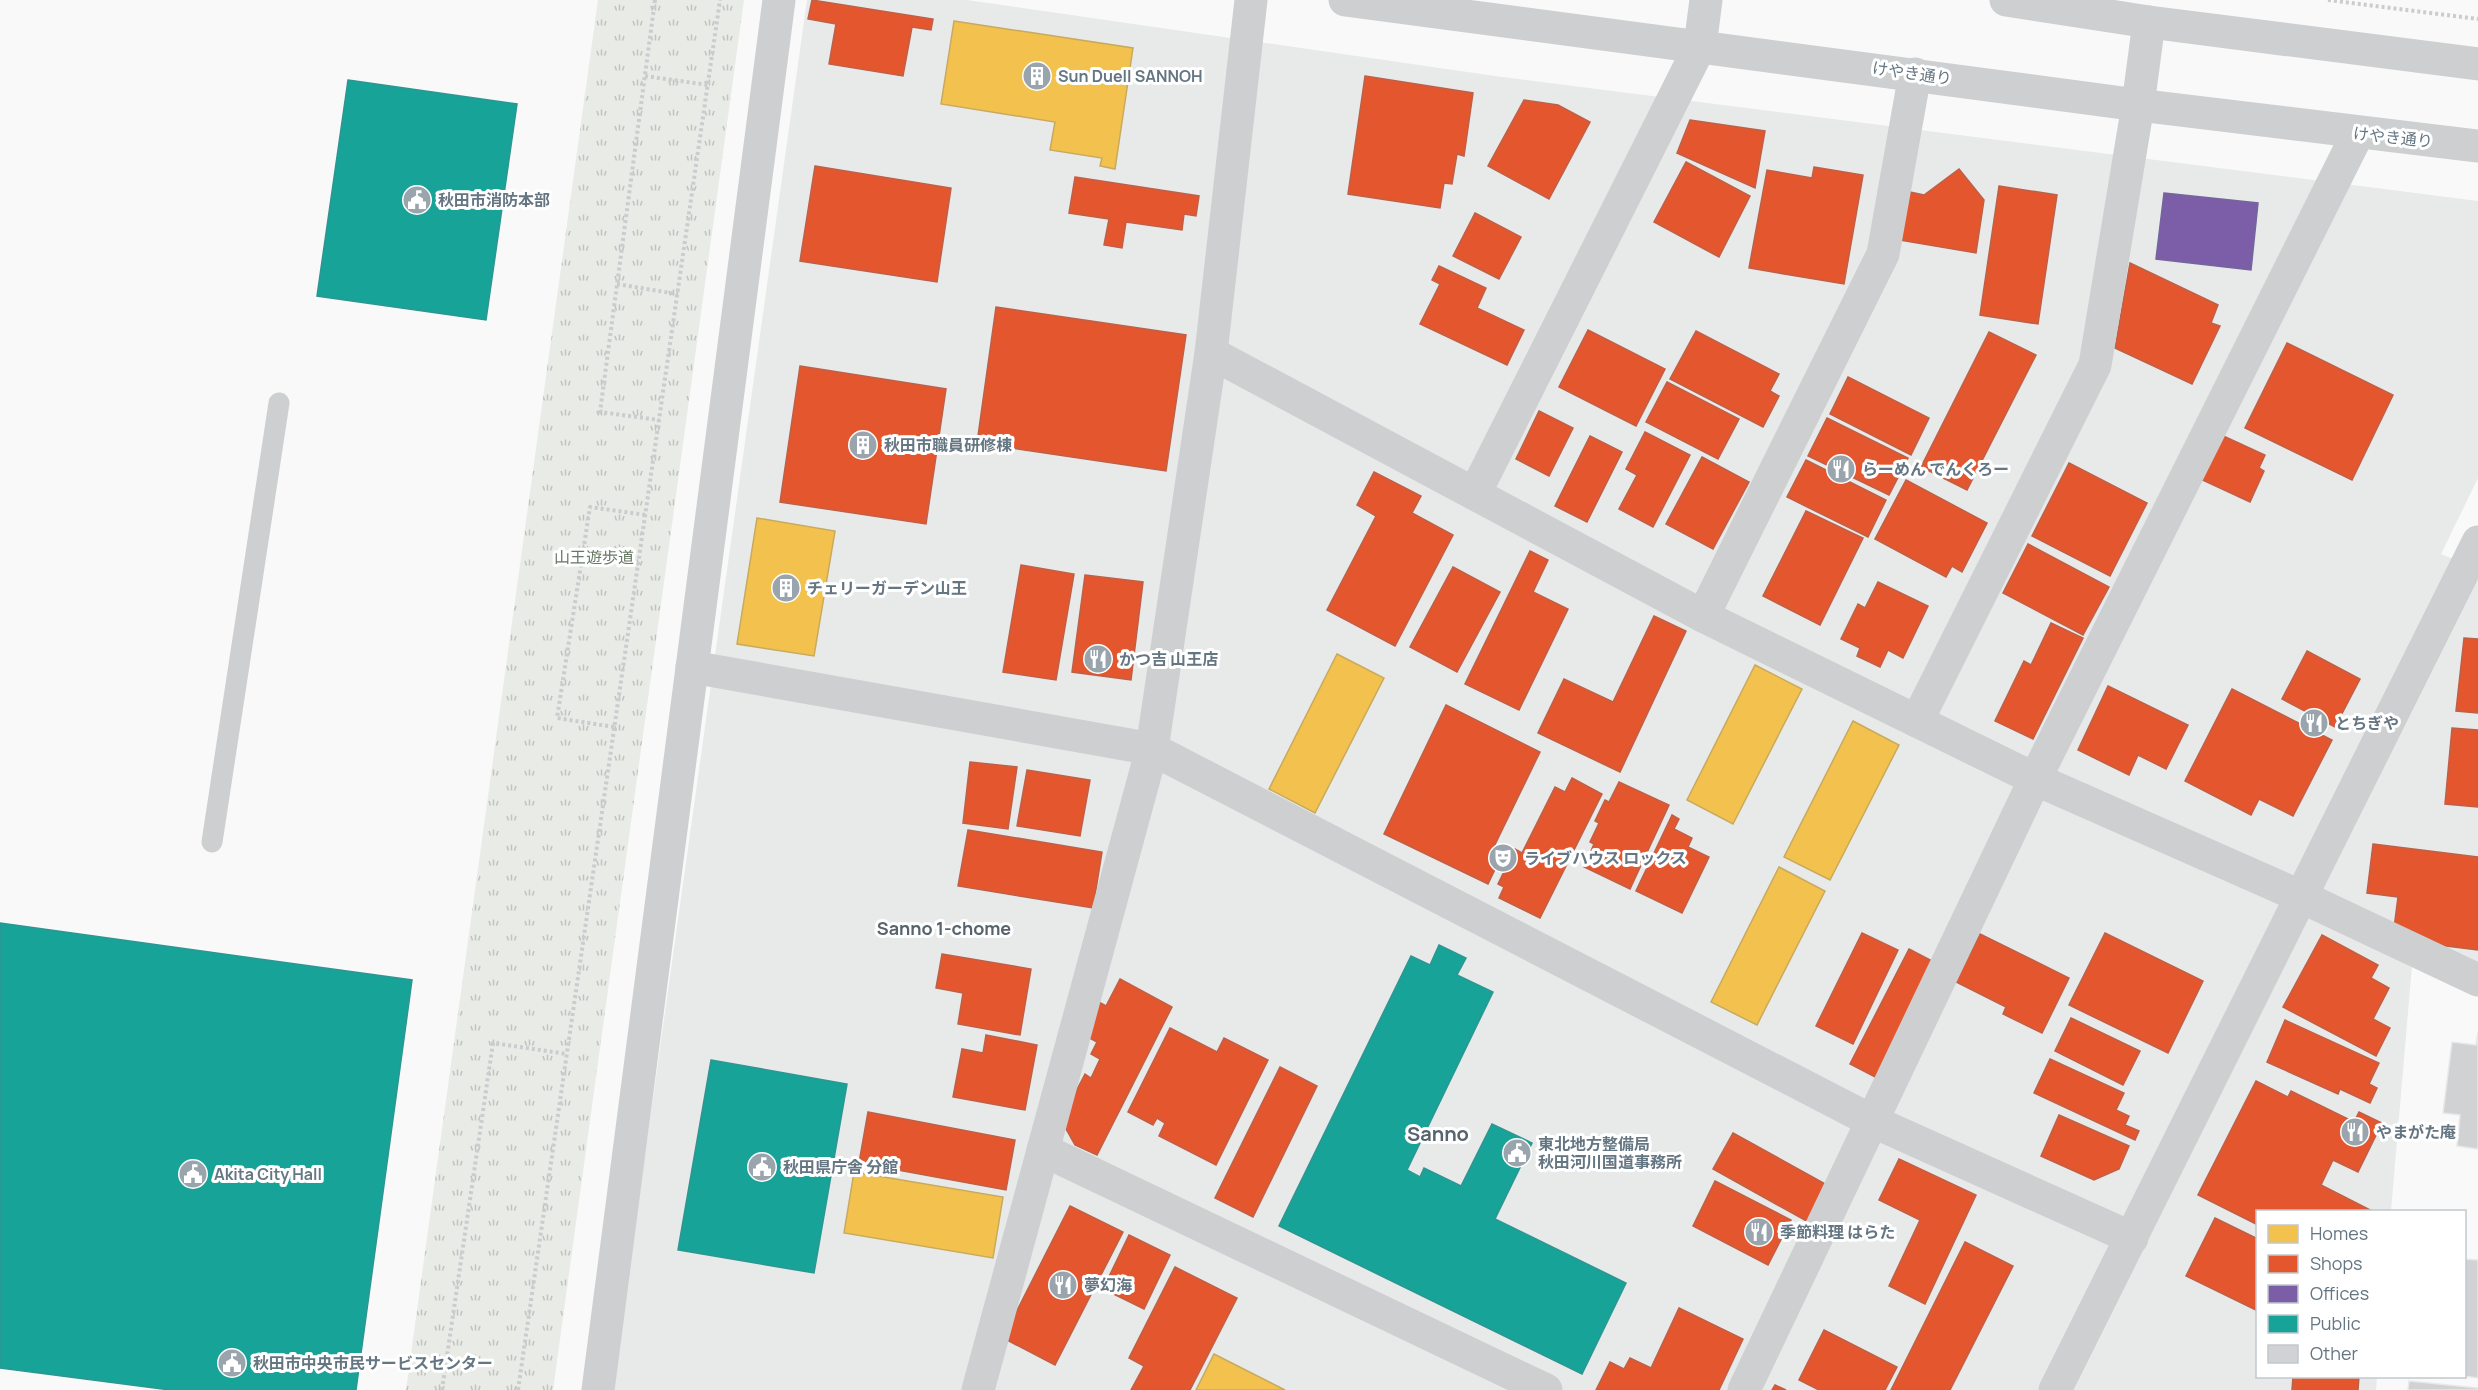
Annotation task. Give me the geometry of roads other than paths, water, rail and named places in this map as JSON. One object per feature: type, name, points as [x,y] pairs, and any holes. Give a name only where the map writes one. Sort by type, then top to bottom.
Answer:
[{"type":"street","points":[[598,1390],[780,0]]},
{"type":"street","points":[[978,1390],[1152,749],[1211,352],[1251,0]]},
{"type":"street","name":"けやき通り","points":[[1345,0],[2138,105],[2478,146]]},
{"type":"street","points":[[1475,493],[1700,46],[1706,0]]},
{"type":"street","points":[[2006,0],[2149,22],[2478,64]]},
{"type":"street","points":[[1917,721],[2095,365],[2138,105],[2149,22]]},
{"type":"street","points":[[1703,616],[1883,254],[1915,74]]},
{"type":"street","points":[[1744,1390],[2035,779],[2358,133]]},
{"type":"street","points":[[1211,352],[1703,616],[2035,779],[2302,897],[2478,980]]},
{"type":"street","points":[[2055,1390],[2478,542]]},
{"type":"street","points":[[692,668],[1152,749],[1872,1121],[2132,1238]]},
{"type":"street","points":[[1043,1150],[1496,1379],[1546,1390]]},
{"type":"lane","points":[[212,842],[279,403]]},
{"type":"place","name":"Sun Duell SANNOH","points":[[1037,76]]},
{"type":"place","name":"秋田市消防本部","points":[[417,200]]},
{"type":"place","name":"秋田市職員研修棟","points":[[863,445]]},
{"type":"place","name":"らーめん でんくろー","points":[[1841,469]]},
{"type":"place","name":"チェリーガーデン山王","points":[[786,588]]},
{"type":"place","name":"かつ吉 山王店","points":[[1098,659]]},
{"type":"place","name":"とちぎや","points":[[2314,723]]},
{"type":"place","name":"ライブハウス ロックス","points":[[1503,858]]},
{"type":"place","name":"やまがた庵","points":[[2355,1132]]},
{"type":"place","name":"東北地方整備局 秋田河川国道事務所","points":[[1517,1153]]},
{"type":"place","name":"秋田県庁舎 分館","points":[[762,1167]]},
{"type":"place","name":"Akita City Hall","points":[[193,1174]]},
{"type":"place","name":"季節料理 はらた","points":[[1759,1232]]},
{"type":"place","name":"夢幻海","points":[[1063,1285]]},
{"type":"place","name":"秋田市中央市民サービスセンター","points":[[232,1363]]},
{"type":"district","name":"Sanno 1-chome","points":[[944,929]]},
{"type":"district","name":"Sanno","points":[[1438,1134]]},
{"type":"park label","name":"山王遊歩道","points":[[594,557]]}]
